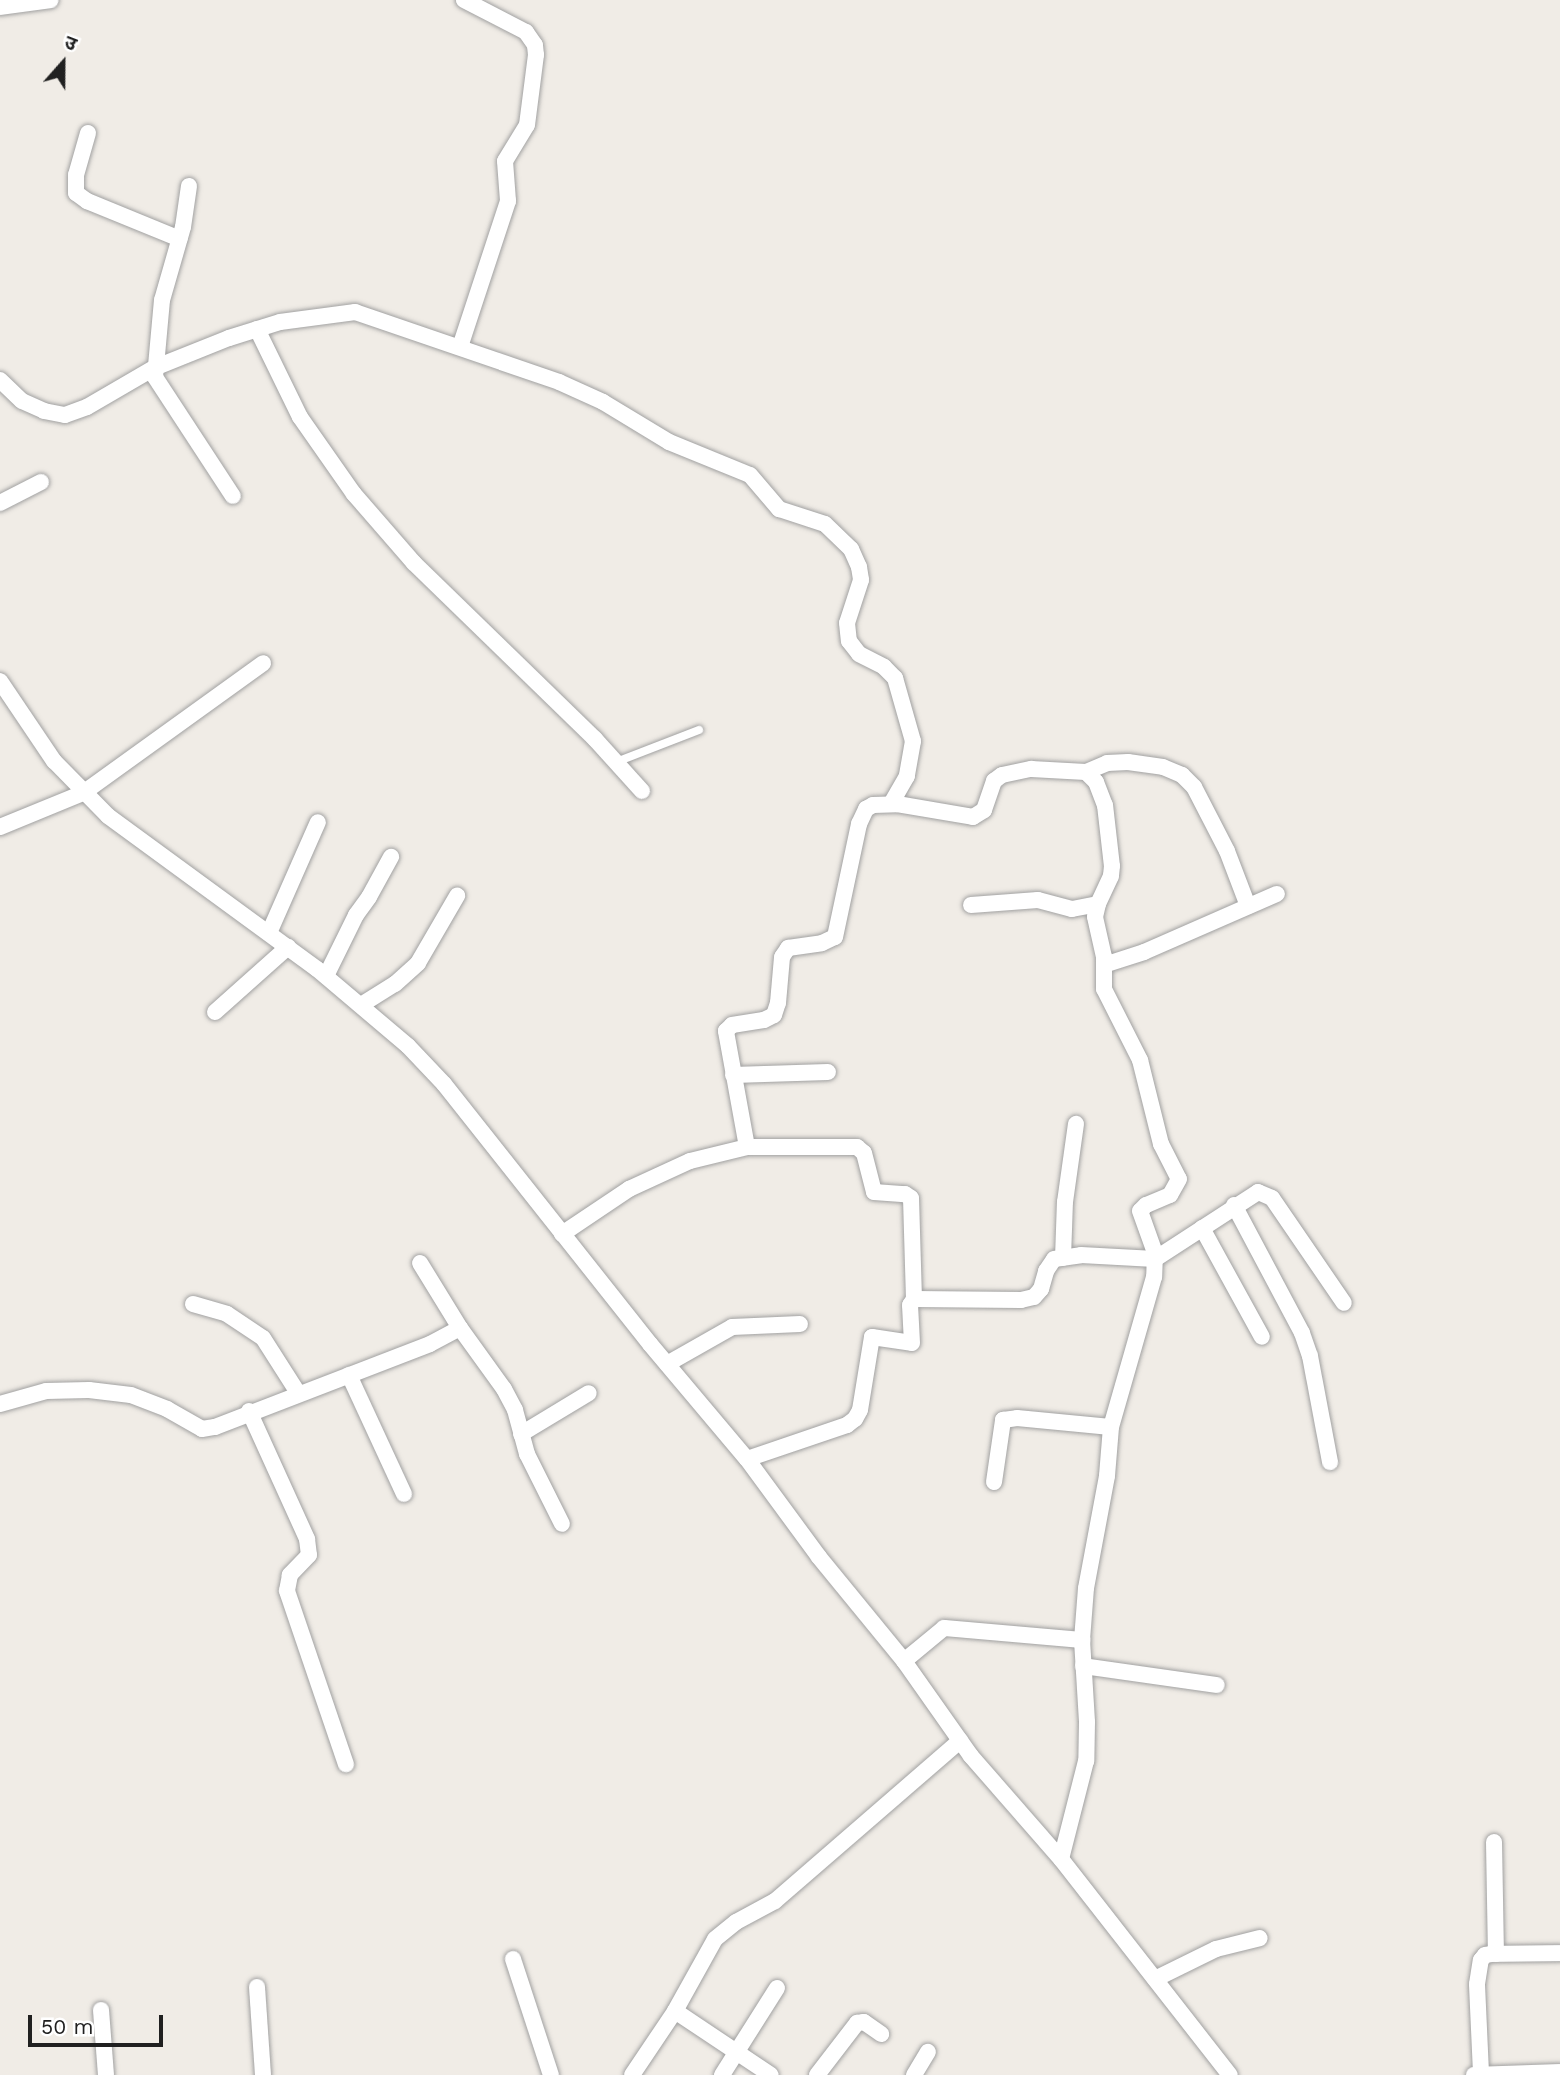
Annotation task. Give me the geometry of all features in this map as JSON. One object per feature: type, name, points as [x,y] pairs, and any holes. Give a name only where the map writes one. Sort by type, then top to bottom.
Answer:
[{"type":"street","points":[[0,7],[51,0]]},
{"type":"street","points":[[460,347],[508,201],[505,161],[527,125],[536,55],[536,45],[526,32],[464,0]]},
{"type":"street","points":[[88,133],[76,175],[76,193],[87,201],[180,239]]},
{"type":"street","points":[[189,186],[180,239],[162,300],[154,369],[157,383],[233,496]]},
{"type":"street","points":[[0,380],[22,401],[44,411],[65,415],[78,412],[154,369],[257,329],[302,318],[355,312],[559,382],[603,402],[669,442],[750,475],[779,509],[825,524],[841,537],[856,559],[861,575],[847,623],[849,641],[859,654],[891,672],[913,741],[911,764],[891,804]]},
{"type":"street","points":[[257,329],[300,417],[354,494],[414,563],[616,762],[642,791]]},
{"type":"street","points":[[0,503],[41,482]]},
{"type":"street","points":[[0,827],[83,793],[263,663]]},
{"type":"street","points":[[0,681],[35,738],[83,793],[149,847],[326,976],[361,1005],[444,1084],[667,1364],[747,1459],[819,1557],[904,1661],[960,1741],[1061,1859],[1230,2075]]},
{"type":"street","points":[[747,1147],[726,1031],[732,1025],[764,1020],[774,1015],[778,1003],[782,957],[788,948],[822,943],[835,937],[862,817],[873,805],[891,804],[973,817],[984,810],[993,781],[1002,775],[1031,769],[1086,772],[1107,763],[1128,762],[1163,767],[1182,775],[1194,787],[1227,851],[1248,906]]},
{"type":"street","points":[[1061,1859],[1086,1760],[1087,1721],[1082,1640],[1086,1588],[1107,1476],[1111,1427],[1150,1293],[1156,1259],[1140,1211],[1170,1195],[1179,1180],[1161,1144],[1140,1060],[1104,989],[1104,965],[1095,917],[1111,876],[1112,866],[1105,805],[1096,782],[1086,772]]},
{"type":"street","points":[[269,933],[318,822]]},
{"type":"street","points":[[326,976],[356,915],[391,857]]},
{"type":"street","points":[[1104,965],[1144,952],[1278,894]]},
{"type":"street","points":[[361,1005],[395,984],[418,963],[457,896]]},
{"type":"street","points":[[971,905],[1038,900],[1072,909],[1098,904]]},
{"type":"street","points":[[215,1012],[288,947]]},
{"type":"street","points":[[733,1075],[828,1072]]},
{"type":"street","points":[[1063,1258],[1065,1192],[1076,1124]]},
{"type":"street","points":[[562,1234],[657,1174],[690,1161],[747,1147],[860,1149],[864,1153],[874,1192],[905,1194],[911,1198],[914,1299],[911,1305],[911,1343],[872,1337],[860,1410],[855,1419],[847,1425],[747,1459]]},
{"type":"street","points":[[914,1299],[1021,1300],[1034,1297],[1041,1289],[1046,1271],[1054,1259],[1081,1255],[1156,1259],[1234,1205],[1258,1192],[1272,1198],[1344,1303]]},
{"type":"street","points":[[1234,1205],[1306,1344],[1330,1462]]},
{"type":"street","points":[[1202,1228],[1262,1337]]},
{"type":"street","points":[[420,1263],[460,1328],[504,1389],[527,1454],[562,1524]]},
{"type":"street","points":[[193,1304],[227,1314],[263,1338],[298,1393]]},
{"type":"street","points":[[667,1364],[715,1334],[732,1327],[800,1324]]},
{"type":"street","points":[[0,1404],[67,1389],[131,1395],[167,1409],[202,1429],[215,1427],[248,1411],[430,1344],[460,1328]]},
{"type":"street","points":[[349,1375],[404,1493]]},
{"type":"street","points":[[522,1434],[589,1393]]},
{"type":"street","points":[[248,1411],[307,1539],[309,1555],[290,1575],[287,1591],[346,1764]]},
{"type":"street","points":[[995,1482],[1003,1420],[1017,1418],[1111,1427]]},
{"type":"street","points":[[904,1661],[941,1628],[1082,1640]]},
{"type":"street","points":[[1083,1666],[1217,1685]]},
{"type":"street","points":[[632,2075],[675,2011],[716,1940],[727,1928],[775,1901],[960,1741]]},
{"type":"street","points":[[1494,1842],[1496,1954]]},
{"type":"street","points":[[1155,1979],[1216,1949],[1260,1938]]},
{"type":"street","points":[[1560,1953],[1485,1955],[1479,1966],[1477,2074],[1560,2072]]},
{"type":"street","points":[[513,1959],[551,2075]]},
{"type":"street","points":[[257,1987],[263,2075]]},
{"type":"street","points":[[722,2075],[777,1988]]},
{"type":"street","points":[[101,2010],[106,2075]]},
{"type":"street","points":[[675,2011],[771,2075]]},
{"type":"street","points":[[817,2075],[857,2023],[864,2022],[881,2034]]},
{"type":"street","points":[[914,2075],[928,2052]]},
{"type":"lane","points":[[616,762],[699,730]]}]
